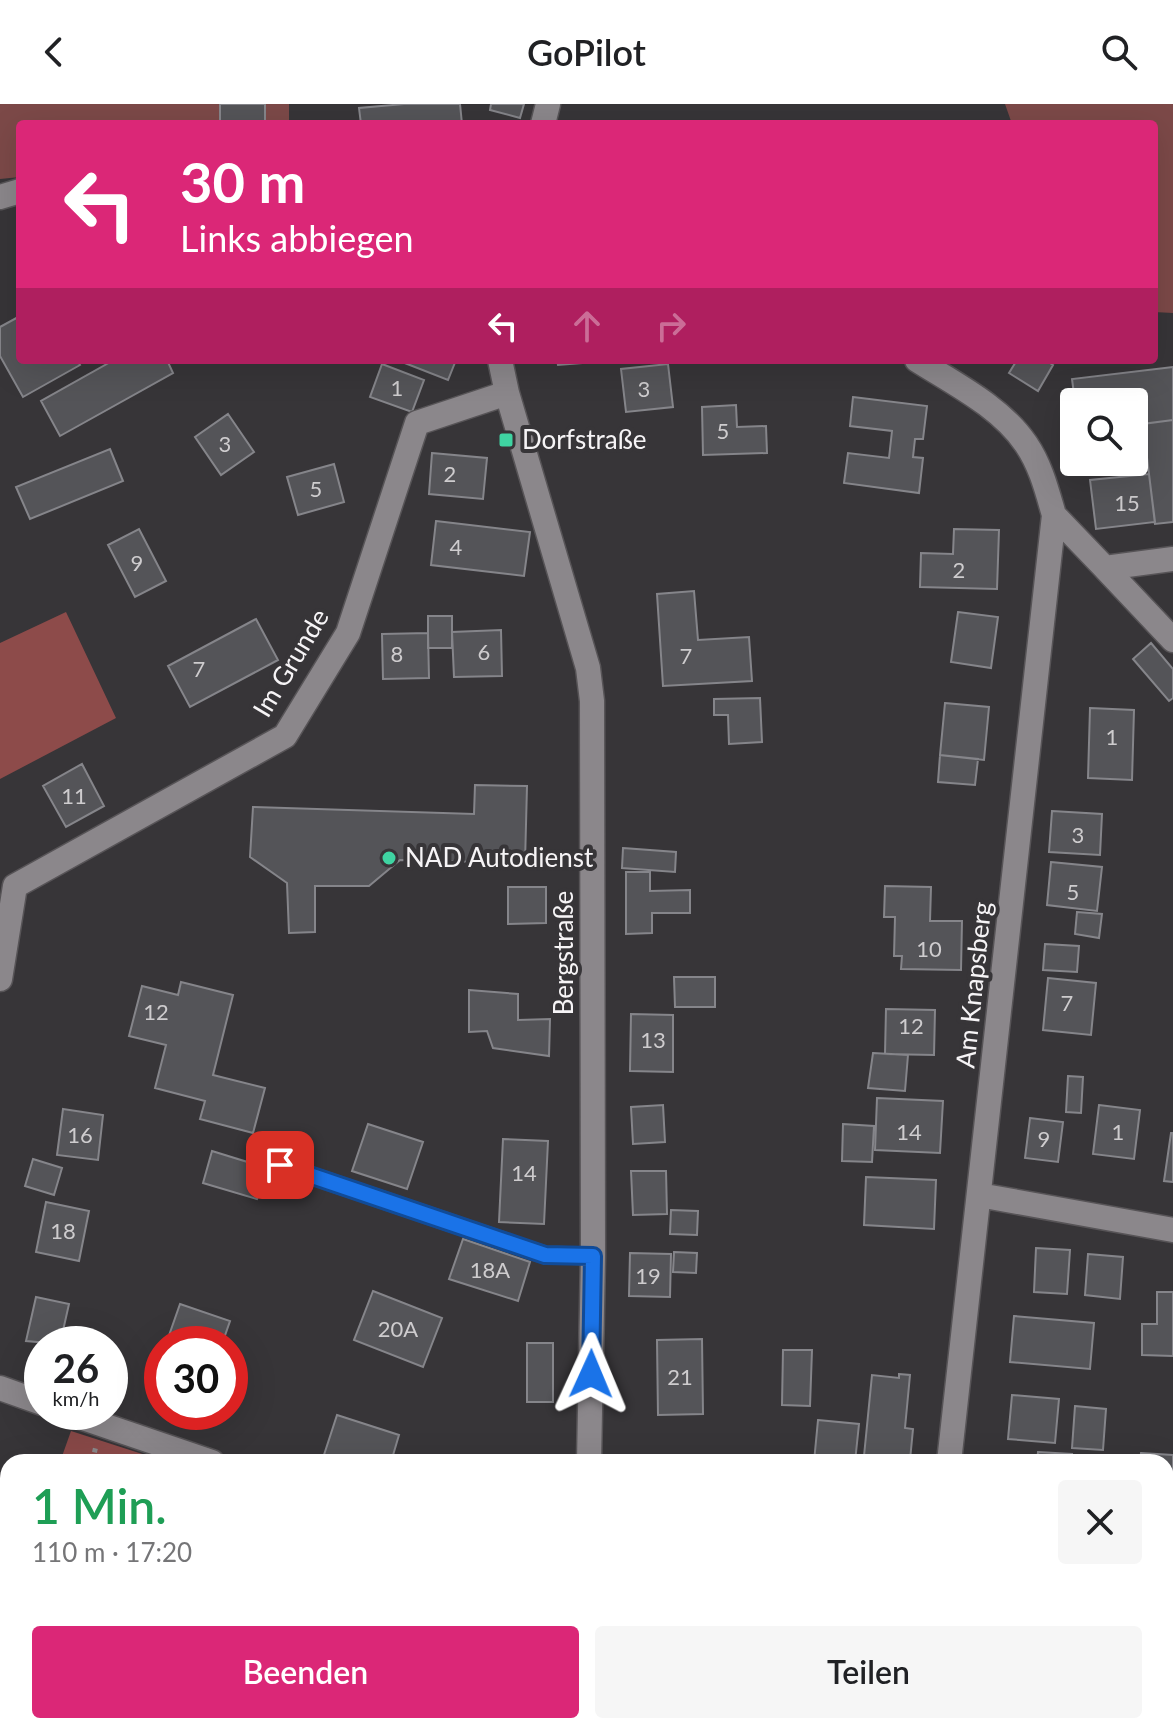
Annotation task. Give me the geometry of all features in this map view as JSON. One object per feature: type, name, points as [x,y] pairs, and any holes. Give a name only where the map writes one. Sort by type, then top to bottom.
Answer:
[{"type":"street","name":"Bergstraße","points":[[501,364],[588,668],[592,701],[593,1256],[589,1454]]},
{"type":"street","points":[[923,364],[973,395],[1008,422],[1040,470],[1054,515],[1173,640]]},
{"type":"street","name":"Im Grunde","points":[[0,979],[8,892],[285,736],[348,633],[417,423],[507,393]]},
{"type":"street","name":"Am Knapsberg","points":[[950,1454],[1054,515]]},
{"type":"street","points":[[1105,568],[1173,559]]},
{"type":"street","points":[[979,1195],[1173,1230]]},
{"type":"street","points":[[0,1388],[24,1397]]},
{"type":"street","points":[[118,1430],[188,1454]]},
{"type":"lane","points":[[280,1165],[545,1255],[593,1256]]},
{"type":"shaded area","points":[[0,104],[289,104],[289,120],[16,120],[16,177],[0,179]]},
{"type":"shaded area","points":[[1005,104],[1173,104],[1173,313],[1158,312],[1158,120],[1011,120]]},
{"type":"shaded area","points":[[66,612],[116,718],[0,779],[0,643]]},
{"type":"shaded area","points":[[71,1431],[142,1454],[63,1454]]},
{"type":"building","points":[[220,104],[265,104],[265,120],[220,120]]},
{"type":"building","points":[[460,104],[462,120],[360,120],[359,108]]},
{"type":"building","points":[[491,104],[524,104],[520,118],[490,110]]},
{"type":"building","points":[[16,318],[16,364],[80,365],[23,397],[0,356],[0,327]]},
{"type":"building","points":[[107,364],[169,364],[173,373],[60,436],[41,401]]},
{"type":"building","points":[[382,364],[424,380],[412,412],[370,397]]},
{"type":"building","points":[[407,364],[454,364],[448,380]]},
{"type":"building","points":[[668,364],[673,407],[626,412],[621,369]]},
{"type":"building","points":[[1015,364],[1053,365],[1038,391],[1009,373]]},
{"type":"building","points":[[1173,367],[1173,420],[1148,423],[1148,388],[1073,388],[1072,379]]},
{"type":"building","points":[[853,397],[927,406],[923,439],[915,439],[913,457],[923,458],[919,493],[844,483],[848,453],[889,458],[892,431],[850,426]]},
{"type":"building","points":[[736,405],[737,427],[766,426],[767,453],[703,455],[702,407]]},
{"type":"building","points":[[228,414],[254,452],[221,475],[195,437]]},
{"type":"building","points":[[1173,420],[1173,522],[1155,524],[1148,466],[1148,423]]},
{"type":"building","points":[[110,449],[123,481],[30,519],[16,487]]},
{"type":"building","points":[[432,453],[487,458],[483,499],[429,494]]},
{"type":"building","points":[[334,464],[344,502],[298,515],[287,477]]},
{"type":"building","points":[[1148,474],[1155,522],[1096,529],[1090,480]]},
{"type":"building","points":[[436,521],[530,532],[524,576],[431,565]]},
{"type":"building","points":[[139,529],[166,581],[135,597],[108,545]]},
{"type":"building","points":[[954,529],[999,530],[997,589],[920,587],[921,553],[953,554]]},
{"type":"building","points":[[694,591],[698,640],[749,637],[752,681],[663,686],[657,594]]},
{"type":"building","points":[[958,612],[998,617],[991,668],[951,662]]},
{"type":"building","points":[[428,616],[452,616],[452,648],[428,648]]},
{"type":"building","points":[[256,619],[278,660],[190,707],[168,666]]},
{"type":"building","points":[[501,630],[502,676],[454,677],[452,632]]},
{"type":"building","points":[[428,633],[429,678],[383,679],[382,634]]},
{"type":"building","points":[[1151,643],[1173,669],[1173,698],[1169,701],[1133,659]]},
{"type":"building","points":[[760,698],[762,742],[729,744],[728,715],[714,715],[714,699]]},
{"type":"building","points":[[945,703],[989,707],[984,760],[940,755]]},
{"type":"building","points":[[1090,708],[1134,710],[1132,780],[1088,778]]},
{"type":"building","points":[[940,755],[978,759],[975,785],[938,782]]},
{"type":"building","points":[[82,764],[104,806],[66,827],[43,786]]},
{"type":"building","name":"NAD Autodienst","points":[[475,785],[527,786],[525,863],[400,860],[369,886],[315,886],[315,932],[289,933],[287,883],[250,857],[253,807],[474,814]]},
{"type":"building","points":[[1052,811],[1102,814],[1100,855],[1049,852]]},
{"type":"building","points":[[623,848],[676,852],[675,872],[622,868]]},
{"type":"building","points":[[1051,862],[1102,867],[1097,911],[1047,905]]},
{"type":"building","points":[[626,872],[650,872],[650,891],[690,890],[690,913],[652,913],[652,933],[626,934]]},
{"type":"building","points":[[885,886],[931,887],[930,921],[962,921],[961,970],[901,969],[902,956],[894,956],[895,917],[884,917]]},
{"type":"building","points":[[508,887],[546,887],[546,923],[508,924]]},
{"type":"building","points":[[1077,912],[1102,914],[1099,938],[1075,934]]},
{"type":"building","points":[[1045,944],[1079,946],[1077,972],[1043,970]]},
{"type":"building","points":[[674,977],[715,977],[715,1007],[675,1007]]},
{"type":"building","points":[[1048,978],[1096,983],[1091,1035],[1043,1030]]},
{"type":"building","points":[[181,982],[233,995],[213,1075],[265,1088],[253,1133],[200,1119],[205,1101],[155,1088],[166,1045],[129,1036],[142,986],[178,995]]},
{"type":"building","points":[[469,990],[518,994],[518,1020],[550,1019],[549,1056],[493,1048],[487,1031],[469,1032]]},
{"type":"building","points":[[886,1009],[935,1010],[934,1055],[885,1054]]},
{"type":"building","points":[[631,1014],[673,1015],[673,1072],[630,1071]]},
{"type":"building","points":[[873,1053],[908,1055],[905,1091],[868,1088]]},
{"type":"building","points":[[1068,1076],[1083,1077],[1081,1113],[1066,1112]]},
{"type":"building","points":[[877,1098],[943,1101],[940,1153],[875,1150]]},
{"type":"building","points":[[663,1105],[665,1142],[633,1144],[631,1107]]},
{"type":"building","points":[[1099,1105],[1140,1110],[1134,1159],[1093,1154]]},
{"type":"building","points":[[63,1109],[103,1115],[98,1160],[57,1155]]},
{"type":"building","points":[[1030,1118],[1063,1122],[1058,1162],[1025,1158]]},
{"type":"building","points":[[368,1124],[423,1142],[407,1189],[352,1171]]},
{"type":"building","points":[[843,1124],[874,1126],[872,1162],[842,1161]]},
{"type":"building","points":[[1173,1133],[1173,1182],[1164,1181]]},
{"type":"building","points":[[503,1139],[548,1141],[544,1224],[499,1222]]},
{"type":"building","points":[[212,1151],[267,1168],[257,1199],[203,1183]]},
{"type":"building","points":[[33,1159],[62,1168],[54,1195],[25,1186]]},
{"type":"building","points":[[631,1171],[666,1171],[667,1214],[633,1215]]},
{"type":"building","points":[[866,1177],[936,1180],[934,1229],[864,1225]]},
{"type":"building","points":[[46,1202],[89,1211],[79,1261],[36,1252]]},
{"type":"building","points":[[671,1210],[698,1211],[697,1235],[670,1234]]},
{"type":"building","points":[[463,1239],[530,1262],[518,1301],[449,1279]]},
{"type":"building","points":[[1036,1248],[1070,1250],[1067,1294],[1034,1292]]},
{"type":"building","points":[[674,1252],[697,1253],[696,1273],[673,1272]]},
{"type":"building","points":[[630,1253],[671,1254],[670,1297],[629,1296]]},
{"type":"building","points":[[1088,1254],[1123,1257],[1120,1299],[1085,1295]]},
{"type":"building","points":[[373,1291],[442,1318],[423,1367],[354,1340]]},
{"type":"building","points":[[1157,1292],[1173,1292],[1173,1356],[1142,1355],[1142,1324],[1157,1324]]},
{"type":"building","points":[[36,1297],[69,1304],[64,1326],[29,1326]]},
{"type":"building","points":[[180,1304],[230,1321],[228,1326],[172,1326]]},
{"type":"building","points":[[1014,1316],[1094,1323],[1090,1369],[1010,1362]]},
{"type":"building","points":[[702,1339],[703,1414],[658,1415],[657,1340]]},
{"type":"building","points":[[527,1343],[553,1343],[553,1402],[527,1402]]},
{"type":"building","points":[[783,1350],[812,1350],[810,1406],[782,1405]]},
{"type":"building","points":[[899,1374],[910,1375],[905,1428],[913,1429],[911,1454],[864,1454],[872,1375],[899,1378]]},
{"type":"building","points":[[1012,1395],[1059,1399],[1055,1443],[1008,1439]]},
{"type":"building","points":[[1075,1406],[1106,1409],[1103,1450],[1072,1448]]},
{"type":"building","points":[[337,1415],[399,1435],[393,1454],[324,1454]]},
{"type":"building","points":[[818,1420],[859,1424],[856,1454],[815,1454]]},
{"type":"place","name":"Dorfstraße","points":[[506,440]]},
{"type":"place","name":"NAD Autodienst","points":[[389,858]]},
{"type":"route","points":[[280,1165],[545,1255],[593,1256],[591,1374]]}]
